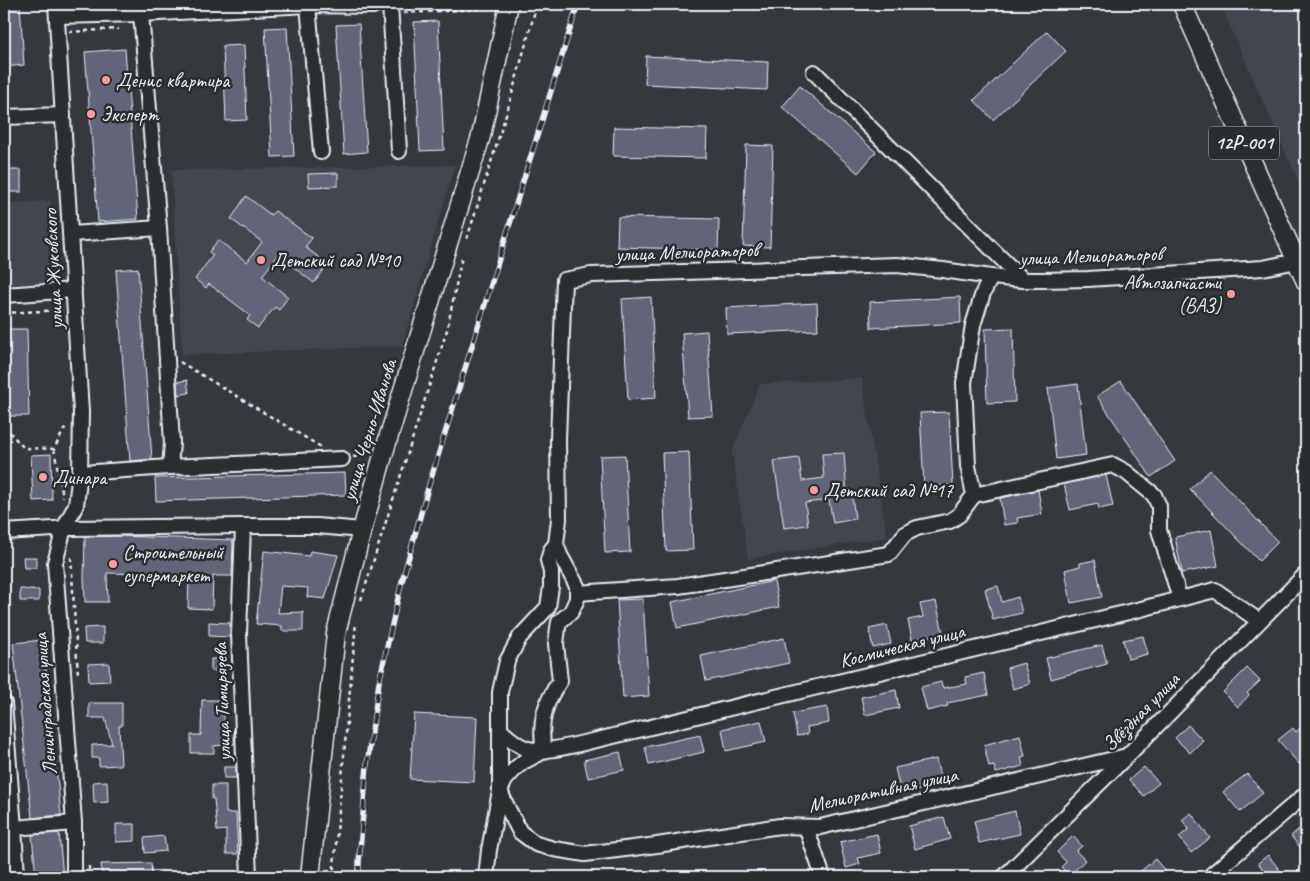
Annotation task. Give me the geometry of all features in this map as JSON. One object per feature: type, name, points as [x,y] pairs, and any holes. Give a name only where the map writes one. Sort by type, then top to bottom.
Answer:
[{"type":"main road","name":"улица Черно-Иванова","points":[[310,877],[336,633],[384,452],[481,136],[509,4]]},
{"type":"main road","name":"12Р-001","points":[[1182,4],[1306,282]]},
{"type":"street","points":[[57,10],[141,14],[308,5],[373,6],[377,4]]},
{"type":"street","points":[[390,4],[399,151]]},
{"type":"street","points":[[308,5],[322,152]]},
{"type":"street","name":"улица Жуковского","points":[[57,10],[81,412],[80,473],[76,505],[64,528]]},
{"type":"street","points":[[141,14],[160,228],[172,443],[170,467]]},
{"type":"street","points":[[814,72],[1023,280]]},
{"type":"street","points":[[4,117],[63,115]]},
{"type":"street","points":[[71,234],[160,228]]},
{"type":"street","name":"улица Мелиораторов","points":[[556,544],[560,519],[558,439],[564,280],[591,275],[897,265],[1023,280],[1088,279],[1263,268],[1297,261]]},
{"type":"street","points":[[974,496],[968,466],[964,383],[972,325],[991,277]]},
{"type":"street","points":[[4,295],[74,290]]},
{"type":"street","points":[[80,473],[342,459]]},
{"type":"street","points":[[577,593],[678,586],[889,554],[905,534],[918,528],[950,521],[959,515],[974,496],[1113,465],[1126,472],[1154,495],[1159,506],[1159,530],[1180,599]]},
{"type":"street","points":[[4,532],[64,528],[243,526],[317,526],[362,530]]},
{"type":"street","name":"улица Тимирязева","points":[[243,526],[239,634],[249,877]]},
{"type":"street","name":"Ленинградская улица","points":[[64,528],[55,563],[74,823],[74,877]]},
{"type":"street","points":[[486,877],[500,790],[500,692],[508,662],[520,637],[548,607],[551,572],[548,560],[550,550],[556,544],[577,586],[577,599],[571,612],[559,622],[556,644],[560,681],[551,693],[543,719],[542,738],[544,751]]},
{"type":"street","name":"Звёздная улица","points":[[1004,877],[1127,756],[1306,574]]},
{"type":"street","name":"Космическая улица","points":[[544,751],[1215,590],[1259,621]]},
{"type":"street","points":[[4,703],[16,877]]},
{"type":"street","points":[[500,730],[523,747],[530,750],[544,751]]},
{"type":"street","points":[[500,790],[505,780],[516,768],[544,751]]},
{"type":"street","name":"Мелиоративная улица","points":[[500,790],[520,832],[527,838],[536,844],[554,849],[585,854],[667,844],[780,826],[820,827],[1127,756]]},
{"type":"street","points":[[1209,877],[1305,797]]},
{"type":"street","points":[[14,828],[74,823]]},
{"type":"street","points":[[806,827],[823,877]]},
{"type":"path","points":[[480,9],[481,4]]},
{"type":"path","points":[[464,246],[508,108],[537,4]]},
{"type":"path","points":[[360,603],[447,330],[462,256]]},
{"type":"path","points":[[166,353],[342,459],[384,452]]},
{"type":"path","points":[[4,426],[24,448],[54,449],[67,425],[66,415]]},
{"type":"path","points":[[333,877],[356,619]]},
{"type":"shaded area","points":[[1220,4],[1306,4],[1306,199]]},
{"type":"shaded area","points":[[455,165],[402,346],[182,355],[171,170]]},
{"type":"shaded area","points":[[51,201],[56,283],[4,285],[4,203]]},
{"type":"shaded area","points":[[862,378],[887,537],[748,559],[732,451],[760,384]]},
{"type":"building","points":[[4,4],[20,4],[24,65],[4,67]]},
{"type":"building","points":[[438,21],[444,150],[420,151],[414,22]]},
{"type":"building","points":[[359,24],[367,152],[344,154],[336,25]]},
{"type":"building","points":[[287,27],[294,156],[272,157],[265,28]]},
{"type":"building","points":[[1047,31],[1066,51],[993,120],[974,100]]},
{"type":"building","points":[[244,45],[247,120],[226,121],[223,46]]},
{"type":"building","points":[[125,49],[138,219],[98,222],[85,52]]},
{"type":"building","points":[[646,56],[768,62],[767,90],[645,84]]},
{"type":"building","points":[[800,86],[876,152],[858,173],[782,107]]},
{"type":"building","points":[[614,127],[707,129],[706,158],[613,156]]},
{"type":"building","points":[[746,145],[773,146],[770,247],[743,246]]},
{"type":"building","points":[[4,170],[21,170],[21,192],[4,192]]},
{"type":"building","points":[[338,173],[338,186],[309,187],[308,174]]},
{"type":"building","points":[[246,196],[271,215],[275,211],[312,238],[305,247],[328,264],[314,283],[278,255],[262,276],[288,297],[279,310],[275,307],[258,328],[247,320],[250,315],[209,284],[206,288],[195,279],[213,255],[209,252],[218,240],[247,262],[262,242],[231,219]]},
{"type":"building","points":[[618,217],[719,219],[718,250],[617,247]]},
{"type":"building","points":[[138,268],[152,459],[130,461],[116,270]]},
{"type":"building","points":[[651,297],[656,398],[628,400],[622,299]]},
{"type":"building","points":[[960,297],[961,323],[871,328],[870,302]]},
{"type":"building","points":[[817,303],[818,330],[727,334],[726,308]]},
{"type":"building","points":[[1013,328],[1015,402],[987,403],[985,329]]},
{"type":"building","points":[[4,329],[27,329],[29,416],[4,416]]},
{"type":"building","points":[[707,331],[713,416],[688,417],[682,333]]},
{"type":"building","points":[[187,380],[189,393],[178,395],[177,382]]},
{"type":"building","points":[[1121,381],[1175,461],[1151,477],[1097,396]]},
{"type":"building","points":[[1078,384],[1086,455],[1056,459],[1048,388]]},
{"type":"building","points":[[949,412],[953,485],[924,487],[920,413]]},
{"type":"building","points":[[689,452],[693,550],[666,551],[662,453]]},
{"type":"building","name":"Детский сад №17","points":[[844,453],[847,496],[852,495],[855,519],[833,523],[829,500],[805,503],[808,525],[784,528],[774,461],[799,458],[802,481],[824,478],[822,454]]},
{"type":"building","points":[[51,454],[52,500],[33,501],[31,455]]},
{"type":"building","points":[[625,455],[630,552],[605,553],[600,456]]},
{"type":"building","points":[[1210,470],[1278,542],[1259,561],[1190,489]]},
{"type":"building","points":[[345,473],[346,495],[156,501],[155,478]]},
{"type":"building","points":[[1106,475],[1113,506],[1099,509],[1098,504],[1070,510],[1064,484]]},
{"type":"building","points":[[1038,490],[1042,514],[1017,518],[1018,523],[1004,525],[1000,498]]},
{"type":"building","points":[[1211,530],[1218,566],[1182,573],[1175,537]]},
{"type":"building","points":[[118,536],[233,540],[232,576],[213,576],[212,609],[188,608],[189,575],[107,573],[108,602],[85,602],[85,537]]},
{"type":"building","points":[[264,551],[309,556],[310,551],[338,555],[325,599],[307,597],[308,588],[281,586],[278,613],[303,612],[303,631],[282,631],[282,626],[256,624]]},
{"type":"building","points":[[23,557],[36,557],[36,568],[24,568]]},
{"type":"building","points":[[1095,560],[1102,597],[1071,603],[1065,570],[1080,566],[1080,563]]},
{"type":"building","points":[[774,581],[779,607],[677,628],[672,602]]},
{"type":"building","points":[[998,586],[1002,602],[1018,597],[1022,613],[993,620],[985,589]]},
{"type":"building","points":[[20,589],[39,590],[39,601],[20,601]]},
{"type":"building","points":[[643,599],[649,696],[623,698],[617,600]]},
{"type":"building","points":[[936,601],[943,633],[912,640],[908,620],[923,617],[920,604]]},
{"type":"building","points":[[209,622],[230,623],[230,637],[209,636]]},
{"type":"building","points":[[887,625],[891,644],[873,648],[869,629]]},
{"type":"building","points":[[103,627],[103,643],[85,643],[84,628]]},
{"type":"building","points":[[1143,636],[1148,654],[1128,659],[1123,640]]},
{"type":"building","points":[[784,638],[789,663],[706,681],[701,656]]},
{"type":"building","points":[[43,640],[61,815],[32,818],[13,643]]},
{"type":"building","points":[[1102,645],[1107,664],[1051,679],[1046,658]]},
{"type":"building","points":[[211,659],[227,659],[227,671],[211,671]]},
{"type":"building","points":[[109,663],[110,681],[89,682],[88,664]]},
{"type":"building","points":[[1024,663],[1030,684],[1013,689],[1007,668]]},
{"type":"building","points":[[1247,668],[1260,681],[1247,693],[1249,695],[1238,707],[1223,692]]},
{"type":"building","points":[[984,673],[988,695],[947,703],[948,706],[927,711],[921,687],[941,682],[943,688],[967,684],[965,677]]},
{"type":"building","points":[[896,690],[899,708],[865,715],[861,697]]},
{"type":"building","points":[[202,700],[224,700],[224,730],[234,730],[235,744],[214,746],[214,753],[191,753],[191,735],[201,735]]},
{"type":"building","points":[[89,703],[122,703],[122,726],[119,726],[121,765],[99,766],[99,758],[92,758],[92,745],[112,744],[105,718],[89,718]]},
{"type":"building","points":[[827,707],[829,723],[807,727],[808,734],[797,736],[793,713]]},
{"type":"building","points":[[414,714],[477,717],[474,782],[410,779]]},
{"type":"building","points":[[761,721],[766,742],[726,751],[722,729]]},
{"type":"building","points":[[1306,723],[1306,758],[1299,764],[1278,740],[1293,728],[1296,732]]},
{"type":"building","points":[[1188,725],[1203,740],[1190,753],[1175,738]]},
{"type":"building","points":[[700,735],[704,752],[649,765],[645,747]]},
{"type":"building","points":[[1020,735],[1025,756],[1021,757],[1023,766],[996,773],[994,766],[989,767],[984,745]]},
{"type":"building","points":[[620,752],[624,770],[588,778],[584,760]]},
{"type":"building","points":[[936,759],[942,785],[901,794],[895,768]]},
{"type":"building","points":[[224,767],[236,767],[236,778],[224,778]]},
{"type":"building","points":[[1144,767],[1159,783],[1144,796],[1129,780]]},
{"type":"building","points":[[1247,774],[1263,793],[1240,812],[1223,792]]},
{"type":"building","points":[[107,781],[108,802],[94,803],[93,782]]},
{"type":"building","points":[[212,785],[226,785],[226,813],[236,813],[238,854],[226,854],[226,830],[217,831],[214,799],[212,799]]},
{"type":"building","points":[[1015,811],[1020,834],[979,843],[974,821]]},
{"type":"building","points":[[1191,813],[1210,838],[1191,853],[1179,837],[1189,829],[1182,820]]},
{"type":"building","points":[[944,817],[950,839],[915,849],[909,826]]},
{"type":"building","points":[[116,824],[135,824],[135,841],[116,842]]},
{"type":"building","points":[[1299,829],[1306,838],[1306,855],[1291,836]]},
{"type":"building","points":[[59,833],[63,877],[36,877],[32,835]]},
{"type":"building","points":[[877,834],[881,853],[858,858],[860,864],[846,868],[840,842]]},
{"type":"building","points":[[164,836],[166,851],[145,853],[144,838]]},
{"type":"building","points":[[1073,836],[1082,846],[1076,851],[1085,860],[1070,876],[1061,867],[1066,862],[1057,852]]},
{"type":"building","points":[[1268,855],[1285,877],[1269,877],[1258,863]]},
{"type":"building","points":[[1155,859],[1165,871],[1157,877],[1146,877],[1141,871]]},
{"type":"building","points":[[151,863],[152,877],[102,877],[101,864]]},
{"type":"railway","points":[[359,877],[367,765],[379,682],[401,585],[428,488],[578,4]]},
{"type":"place","name":"Денис квартира","points":[[106,80]]},
{"type":"place","name":"Эксперт","points":[[91,114]]},
{"type":"place","name":"Детский сад №10","points":[[261,260]]},
{"type":"place","name":"Автозапчасти (ВАЗ)","points":[[1231,294]]},
{"type":"place","name":"Динара","points":[[43,477]]},
{"type":"place","name":"Детский сад №17","points":[[814,490]]},
{"type":"place","name":"Строительный супермаркет","points":[[113,564]]}]
